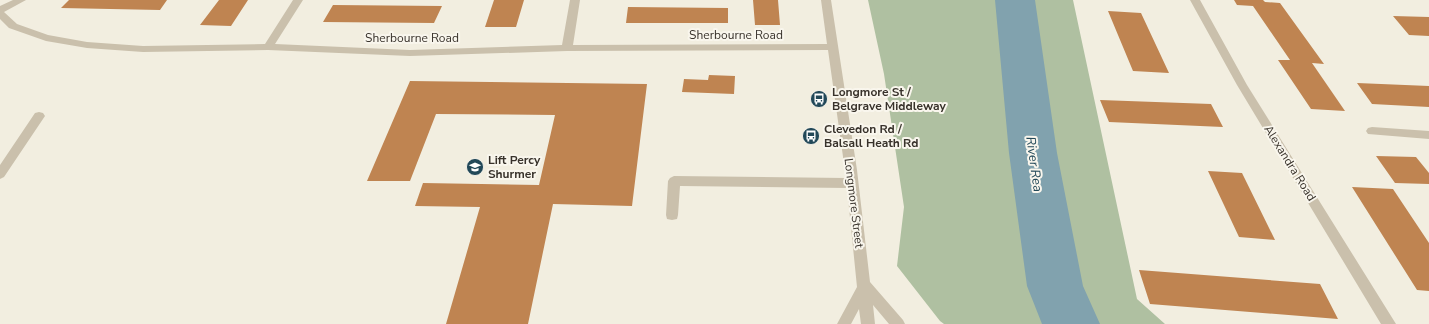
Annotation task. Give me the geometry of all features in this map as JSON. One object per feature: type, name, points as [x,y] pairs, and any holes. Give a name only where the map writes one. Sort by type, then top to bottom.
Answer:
[{"type":"street","points":[[0,10],[21,0]]},
{"type":"street","points":[[268,47],[298,0]]},
{"type":"street","points":[[567,48],[575,0]]},
{"type":"street","name":"Longmore Street","points":[[826,0],[852,183],[865,286],[868,324]]},
{"type":"street","name":"Alexandra Road","points":[[1195,0],[1242,85],[1389,324]]},
{"type":"street","name":"Sherbourne Road","points":[[0,14],[12,26],[46,38],[86,46],[144,49],[268,47],[410,53],[567,48],[832,47]]},
{"type":"street","points":[[0,174],[39,116]]},
{"type":"street","points":[[1372,131],[1429,135]]},
{"type":"street","points":[[672,215],[674,181],[852,183]]},
{"type":"street","points":[[844,324],[865,286],[898,324]]},
{"type":"green space","points":[[868,0],[1073,0],[1137,299],[1165,324],[944,324],[940,321],[897,266],[904,207],[884,74]]},
{"type":"building","points":[[69,0],[167,0],[160,10],[61,8]]},
{"type":"building","points":[[219,0],[248,0],[231,26],[200,25]]},
{"type":"building","points":[[494,0],[524,0],[516,27],[485,27]]},
{"type":"building","points":[[753,0],[778,0],[780,25],[755,25]]},
{"type":"building","points":[[1234,0],[1263,0],[1265,2],[1280,3],[1324,64],[1312,63],[1345,111],[1311,109],[1278,60],[1290,60],[1253,6],[1237,5]]},
{"type":"building","points":[[333,5],[442,6],[434,23],[323,22]]},
{"type":"building","points":[[628,7],[728,8],[728,23],[626,23]]},
{"type":"building","points":[[1108,11],[1141,13],[1169,73],[1133,71]]},
{"type":"building","points":[[1393,16],[1429,17],[1429,36],[1409,35]]},
{"type":"building","points":[[709,75],[735,76],[734,94],[682,92],[684,79],[708,80]]},
{"type":"building","points":[[410,81],[647,84],[632,206],[553,204],[528,324],[446,324],[480,207],[415,206],[423,183],[539,185],[555,115],[436,114],[410,181],[367,181]]},
{"type":"building","points":[[1357,83],[1429,86],[1429,107],[1372,104]]},
{"type":"building","points":[[1100,100],[1211,104],[1223,127],[1109,122]]},
{"type":"building","points":[[1376,156],[1416,157],[1429,173],[1429,184],[1395,183]]},
{"type":"building","points":[[1208,171],[1242,173],[1275,240],[1239,237]]},
{"type":"building","points":[[1352,187],[1393,189],[1429,243],[1429,291],[1417,290]]},
{"type":"building","points":[[1139,270],[1320,284],[1338,319],[1150,304]]},
{"type":"waterway","name":"River Rea","points":[[1015,0],[1033,153],[1055,286],[1071,324]]},
{"type":"place","name":"Longmore St / Belgrave Middleway","points":[[819,99]]},
{"type":"place","name":"Clevedon Rd / Balsall Heath Rd","points":[[811,136]]},
{"type":"place","name":"Lift Percy Shurmer","points":[[475,167]]}]
